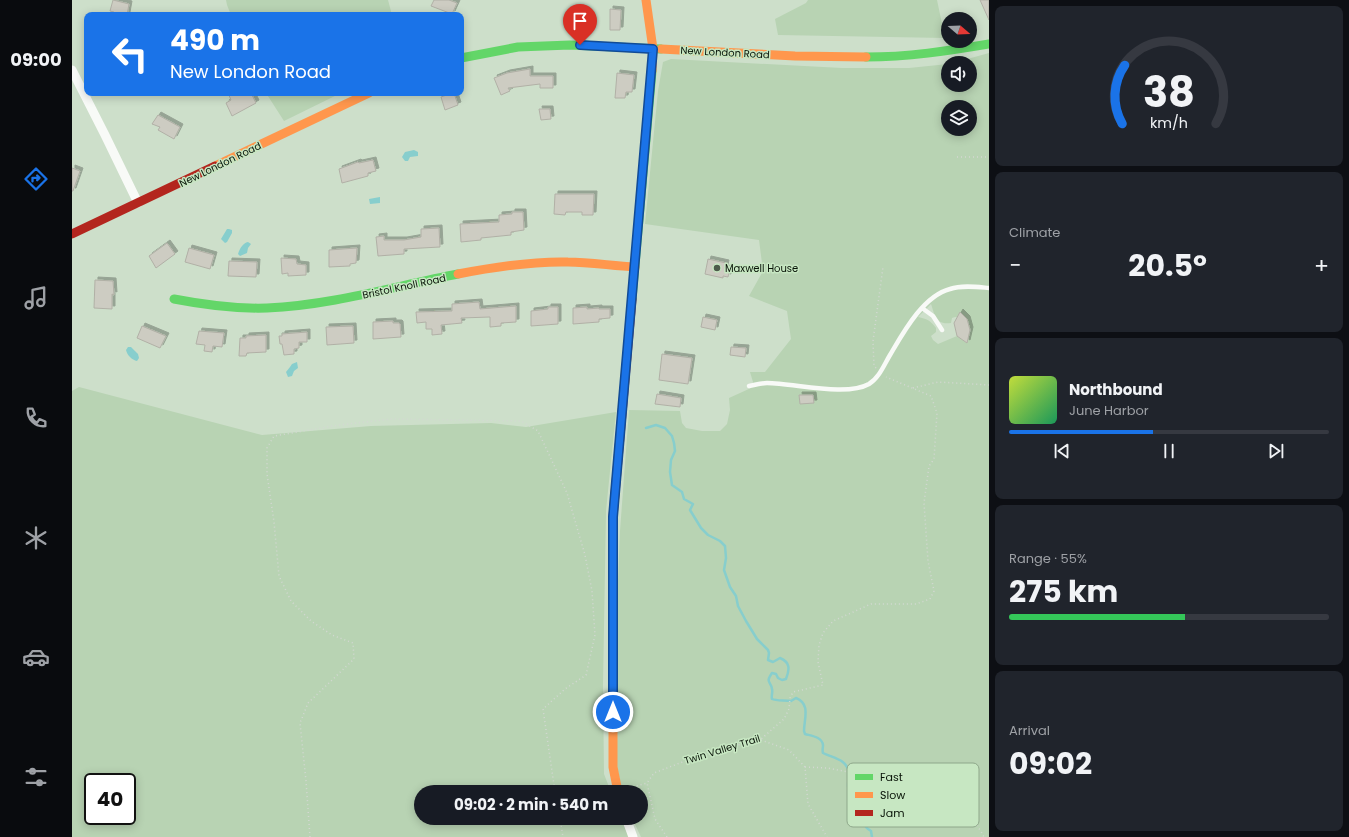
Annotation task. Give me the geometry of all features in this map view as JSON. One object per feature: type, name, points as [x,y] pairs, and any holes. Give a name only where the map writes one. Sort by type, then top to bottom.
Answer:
[{"type":"street","points":[[617,785],[613,767],[613,517],[653,49],[646,0]]},
{"type":"street","name":"New London Road","points":[[464,57],[504,49],[546,45],[580,45],[871,58],[937,53],[989,44]]},
{"type":"street","points":[[72,70],[84,94]]},
{"type":"street","points":[[85,96],[138,203]]},
{"type":"street","name":"New London Road","points":[[72,234],[363,96]]},
{"type":"street","name":"Bristol Knoll Road","points":[[174,299],[230,307],[267,308],[314,304],[344,299],[446,276],[514,265],[568,262],[635,267]]},
{"type":"street","points":[[629,825],[633,837]]},
{"type":"lane","points":[[749,386],[766,383],[831,389],[856,389],[870,384],[879,374],[901,336],[922,308],[936,295],[950,288],[989,288]]},
{"type":"lane","points":[[922,308],[932,316],[942,330]]},
{"type":"path","points":[[958,157],[989,157]]},
{"type":"path","points":[[879,374],[874,366],[873,341],[883,267]]},
{"type":"path","name":"Twin Valley Trail","points":[[647,783],[654,773],[704,754],[760,740],[784,719],[789,709],[790,698],[793,692],[823,685],[818,662],[818,645],[823,633],[833,621],[871,604],[916,604],[930,598],[934,591],[928,561],[924,503],[929,466],[934,459],[937,413],[931,396],[879,374]]},
{"type":"path","points":[[913,388],[938,382],[989,385]]},
{"type":"path","points":[[310,837],[300,723],[308,703],[354,659],[353,643],[332,635],[311,621],[291,601],[279,576],[274,522],[267,474],[267,448],[274,436],[340,425],[391,419],[521,421],[538,432],[567,493],[585,555],[592,591],[595,635],[586,675],[565,689],[543,709],[554,785]]},
{"type":"path","points":[[760,740],[789,750],[805,767],[808,804],[827,837]]},
{"type":"path","points":[[805,767],[827,768],[847,772]]},
{"type":"path","points":[[640,785],[647,783],[655,819],[667,837]]},
{"type":"path","points":[[561,825],[563,837]]},
{"type":"path","points":[[979,827],[984,837]]},
{"type":"green space","points":[[226,0],[388,0],[391,12],[230,12]]},
{"type":"green space","points":[[808,0],[937,0],[941,19],[941,38],[778,35],[775,19],[806,3]]},
{"type":"green space","points":[[989,53],[989,837],[641,837],[635,825],[648,825],[648,785],[621,785],[617,766],[617,605],[620,531],[629,410],[680,411],[682,423],[686,428],[702,431],[720,431],[727,424],[730,410],[729,398],[751,388],[753,382],[750,372],[765,372],[791,339],[787,311],[749,296],[763,271],[759,240],[645,224],[658,91],[663,62],[671,59],[842,68],[909,68],[941,65],[941,92],[977,92],[977,56]],"holes":[[[931,304],[936,318],[939,321],[951,323],[952,318],[957,317],[960,312],[964,315],[969,326],[967,343],[957,336],[938,344],[933,340],[931,336],[936,332],[936,328],[928,320],[918,317]]]},
{"type":"green space","points":[[268,96],[335,96],[284,121]]},
{"type":"green space","points":[[79,387],[262,435],[371,426],[491,423],[526,427],[616,412],[606,511],[603,685],[604,774],[608,785],[414,785],[414,825],[624,825],[629,837],[72,837],[72,391]]},
{"type":"water","points":[[414,150],[418,152],[418,156],[410,157],[408,161],[405,161],[402,157],[405,152]]},
{"type":"water","points":[[380,197],[380,203],[370,204],[369,199]]},
{"type":"water","points":[[227,229],[232,230],[232,233],[225,243],[221,239]]},
{"type":"water","points":[[248,242],[251,244],[247,253],[240,256],[238,254],[241,248]]},
{"type":"water","points":[[128,347],[131,347],[138,354],[139,358],[137,361],[127,354],[126,350]]},
{"type":"water","points":[[297,362],[298,368],[294,371],[292,376],[288,377],[286,372],[292,364]]},
{"type":"building","points":[[113,0],[129,4],[128,12],[110,11]]},
{"type":"building","points":[[434,0],[449,0],[457,3],[453,12],[447,12],[431,6]]},
{"type":"building","points":[[980,0],[989,0],[989,20]]},
{"type":"building","points":[[610,9],[621,10],[620,30],[610,30]]},
{"type":"building","points":[[530,69],[530,76],[553,76],[553,88],[540,88],[540,84],[508,88],[510,91],[501,95],[494,78],[507,73]]},
{"type":"building","points":[[617,73],[634,75],[632,92],[626,92],[625,98],[615,98]]},
{"type":"building","points":[[229,96],[252,96],[256,103],[232,116],[226,103],[231,100]]},
{"type":"building","points":[[455,96],[458,105],[445,110],[441,97]]},
{"type":"building","points":[[539,109],[550,109],[551,119],[541,120]]},
{"type":"building","points":[[158,115],[180,127],[174,139],[158,130],[160,127],[152,124]]},
{"type":"building","points":[[373,160],[376,171],[368,173],[368,176],[342,183],[339,169],[358,162]]},
{"type":"building","points":[[72,168],[80,171],[73,191],[72,191]]},
{"type":"building","points":[[555,194],[594,194],[593,215],[582,215],[582,212],[566,212],[565,215],[554,214]]},
{"type":"building","points":[[512,212],[523,212],[524,230],[511,232],[511,235],[461,242],[460,224],[499,222],[499,215],[512,214]]},
{"type":"building","points":[[439,228],[440,247],[404,249],[404,254],[378,256],[376,237],[384,236],[384,240],[404,240],[421,237],[421,229]]},
{"type":"building","points":[[167,243],[175,254],[156,268],[149,256]]},
{"type":"building","points":[[189,248],[214,255],[210,269],[185,262]]},
{"type":"building","points":[[357,248],[356,263],[350,264],[350,266],[329,267],[329,250]]},
{"type":"building","points":[[281,258],[296,259],[297,264],[306,265],[306,275],[288,276],[288,273],[282,274]]},
{"type":"building","name":"Maxwell House","points":[[708,259],[726,263],[725,268],[730,269],[728,277],[723,276],[723,278],[705,274]]},
{"type":"building","points":[[229,261],[257,262],[256,277],[228,276]]},
{"type":"building","points":[[95,280],[113,281],[114,295],[112,294],[112,309],[94,308]]},
{"type":"building","points":[[479,302],[480,309],[516,306],[516,322],[501,323],[501,326],[490,327],[490,317],[461,318],[462,323],[441,325],[442,334],[432,335],[432,329],[426,329],[426,322],[417,323],[416,312],[452,311],[452,304]]},
{"type":"building","points":[[548,307],[558,307],[558,324],[531,326],[531,311],[548,309]]},
{"type":"building","points":[[587,307],[587,309],[610,309],[610,318],[599,319],[599,322],[573,324],[573,308]]},
{"type":"building","points":[[960,312],[967,319],[970,330],[967,343],[957,336],[954,323]]},
{"type":"building","points":[[703,317],[717,320],[715,330],[701,327]]},
{"type":"building","points":[[393,321],[393,323],[400,324],[401,337],[373,339],[373,322]]},
{"type":"building","points":[[142,326],[166,336],[160,348],[137,338]]},
{"type":"building","points":[[353,326],[354,343],[327,345],[326,327]]},
{"type":"building","points":[[199,331],[224,333],[222,347],[213,346],[212,352],[204,351],[205,345],[196,344]]},
{"type":"building","points":[[307,332],[307,342],[299,342],[299,348],[294,349],[294,354],[284,355],[279,336],[282,336],[282,334]]},
{"type":"building","points":[[266,335],[266,352],[247,353],[246,356],[239,356],[240,338],[246,338],[246,336]]},
{"type":"building","points":[[731,347],[746,348],[745,357],[730,355]]},
{"type":"building","points":[[662,354],[692,358],[688,384],[659,380]]},
{"type":"building","points":[[657,394],[681,398],[680,407],[655,404]]},
{"type":"building","points":[[799,395],[813,395],[814,403],[800,404]]},
{"type":"waterway","points":[[646,428],[656,425],[665,428],[672,436],[675,451],[671,460],[670,472],[672,485],[682,492],[684,499],[693,504],[690,510],[701,528],[708,535],[720,541],[725,546],[726,558],[724,570],[730,587],[736,596],[738,606],[746,621],[757,639],[768,650],[768,660],[773,662],[780,658],[786,662],[788,666],[786,679],[782,680],[778,678],[776,674],[772,673],[769,679],[772,690],[772,699],[791,701],[796,698],[801,701],[804,704],[806,712],[805,734],[814,736],[821,740],[823,745],[823,753],[843,762],[847,767]]},
{"type":"waterway","points":[[866,827],[871,831],[872,837]]},
{"type":"traffic: fast","points":[[866,57],[928,53],[989,44]]},
{"type":"traffic: fast","points":[[464,57],[518,47],[570,45],[661,49]]},
{"type":"traffic: fast","points":[[632,299],[652,71]]},
{"type":"traffic: fast","points":[[174,299],[232,307],[267,308],[292,306],[340,299],[458,274]]},
{"type":"traffic: slow","points":[[646,0],[653,49],[652,71]]},
{"type":"traffic: slow","points":[[661,49],[795,56],[866,57]]},
{"type":"traffic: slow","points":[[215,166],[363,96]]},
{"type":"traffic: slow","points":[[458,274],[540,262],[576,262],[635,267]]},
{"type":"traffic: slow","points":[[613,564],[613,767],[617,785]]},
{"type":"traffic: jam","points":[[72,234],[215,166]]},
{"type":"traffic: jam","points":[[613,564],[613,517],[632,299]]},
{"type":"place","name":"Maxwell House","points":[[717,268]]},
{"type":"route","points":[[580,45],[653,49],[613,517],[613,712]]}]
